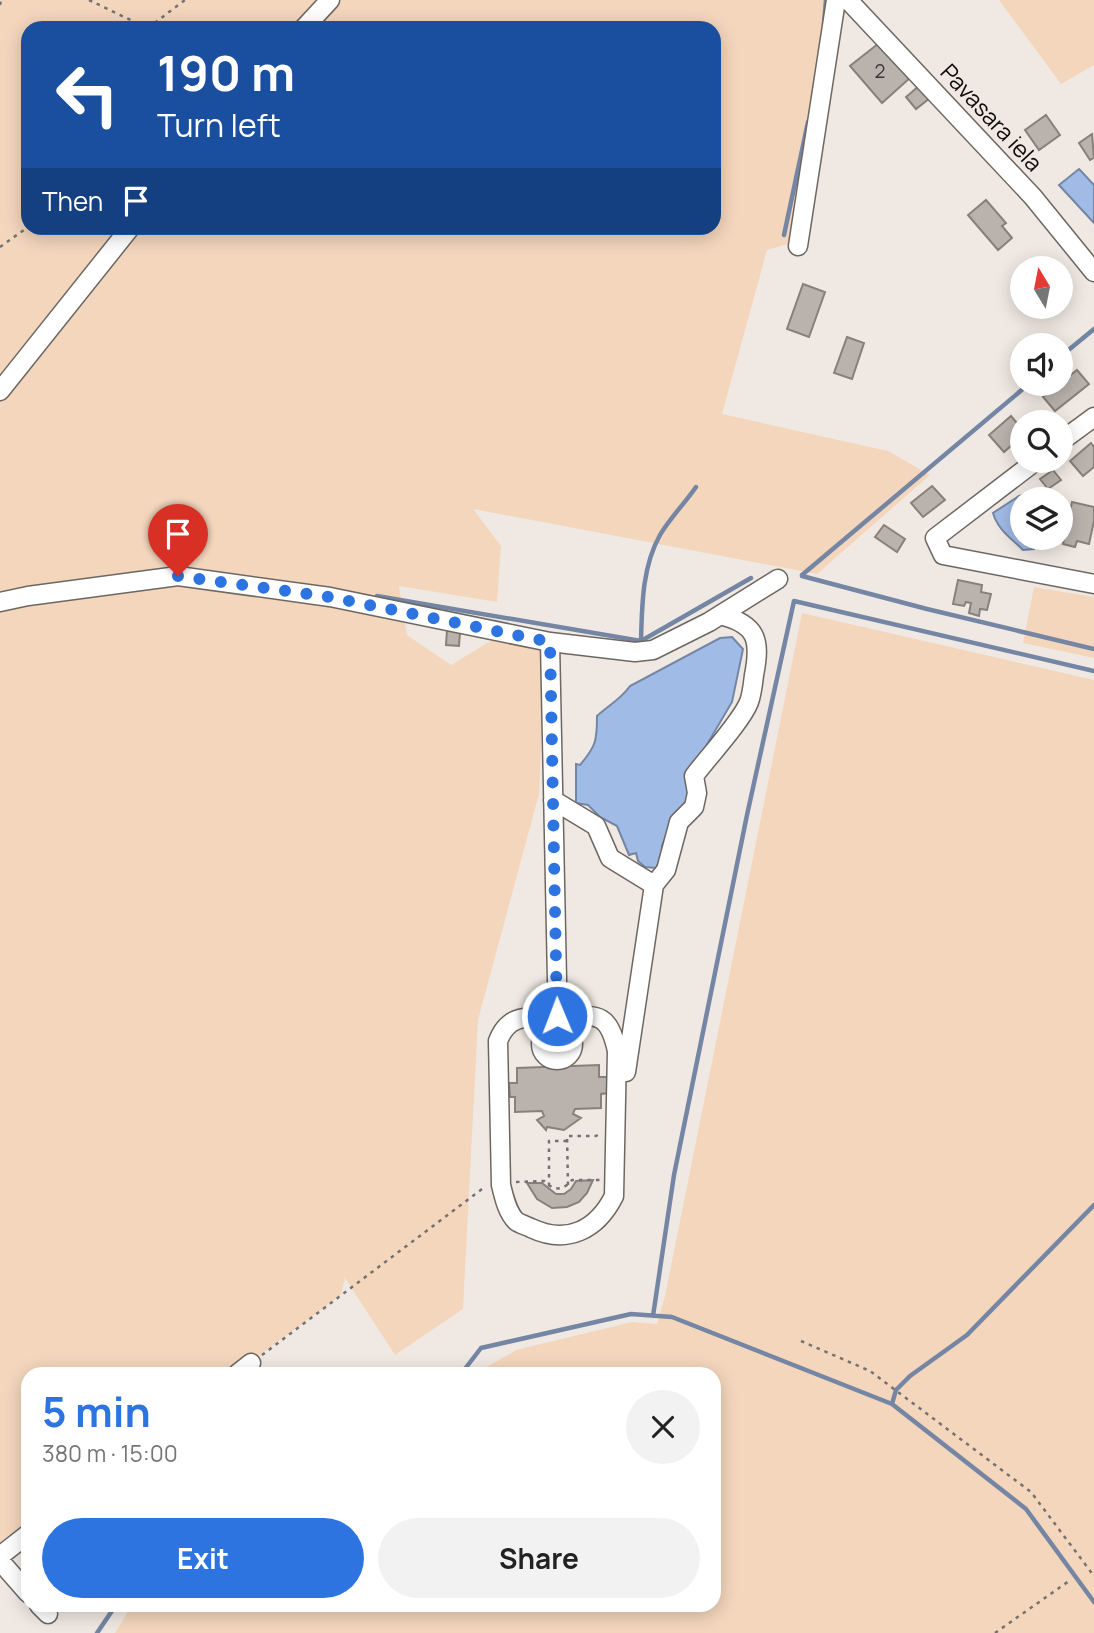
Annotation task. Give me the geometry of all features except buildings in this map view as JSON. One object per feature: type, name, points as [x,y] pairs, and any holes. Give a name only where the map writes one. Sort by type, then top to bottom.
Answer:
[{"type":"street","points":[[310,21],[330,0]]},
{"type":"street","points":[[798,246],[836,0]]},
{"type":"street","name":"Pavasara iela","points":[[848,0],[1033,197],[1094,272]]},
{"type":"street","points":[[0,391],[124,235]]},
{"type":"street","points":[[1073,432],[1094,417]]},
{"type":"street","points":[[1020,473],[935,538],[943,555],[1094,584]]},
{"type":"street","points":[[0,602],[178,576],[330,597],[550,642],[635,652],[653,650],[720,615],[778,579]]},
{"type":"street","points":[[614,1082],[625,1082],[654,885],[666,870],[679,822],[694,807],[697,793],[694,776],[750,701],[759,653],[756,641],[750,629],[738,620],[720,615]]},
{"type":"street","points":[[550,642],[557,1022]]},
{"type":"street","points":[[553,800],[596,826],[610,859],[654,885]]},
{"type":"street","points":[[592,1016],[610,1026],[617,1051],[611,1115],[614,1196],[603,1215],[590,1226],[563,1235],[540,1232],[517,1221],[506,1204],[501,1184],[498,1041],[503,1029],[517,1018],[557,1022],[592,1016]]},
{"type":"street","points":[[0,1556],[21,1540]]},
{"type":"street","points":[[0,1562],[21,1585]]},
{"type":"path","points":[[0,5],[1,0]]},
{"type":"path","points":[[89,0],[133,21]]},
{"type":"path","points":[[157,21],[185,0]]},
{"type":"path","points":[[0,247],[21,232]]},
{"type":"path","points":[[568,1185],[567,1136],[596,1136],[606,1130],[611,1115]]},
{"type":"path","points":[[549,1186],[549,1141],[567,1141]]},
{"type":"path","points":[[245,1367],[487,1185],[544,1181],[559,1189],[572,1180],[615,1180]]},
{"type":"path","points":[[801,1341],[870,1371],[1031,1492],[1094,1576]]},
{"type":"path","points":[[995,1633],[1069,1581]]},
{"type":"shaded area","points":[[0,0],[834,0],[791,243],[767,250],[722,414],[888,451],[930,475],[817,574],[473,509],[501,546],[497,602],[399,586],[407,635],[451,665],[494,639],[545,646],[539,794],[478,1020],[463,1309],[395,1355],[345,1278],[341,1295],[243,1367],[21,1367],[21,1528],[0,1544]]},
{"type":"shaded area","points":[[999,0],[1094,0],[1094,65],[1061,84]]},
{"type":"shaded area","points":[[1034,587],[1094,597],[1094,658],[1023,643]]},
{"type":"shaded area","points":[[802,613],[1094,680],[1094,1633],[115,1633],[128,1612],[721,1612],[721,1367],[487,1367],[516,1350],[632,1322],[657,1324],[665,1296]]},
{"type":"water","points":[[1079,169],[1094,185],[1094,223],[1059,185]]},
{"type":"water","points":[[1010,502],[1010,537],[1002,529],[993,513]]},
{"type":"water","points":[[732,637],[743,649],[732,702],[702,753],[690,805],[673,818],[662,846],[662,857],[656,868],[645,867],[638,861],[636,853],[629,855],[617,826],[600,817],[588,805],[576,803],[576,764],[580,765],[592,748],[596,737],[597,716],[630,686],[720,638]]},
{"type":"waterway","points":[[824,24],[826,0]]},
{"type":"waterway","points":[[784,235],[808,122]]},
{"type":"waterway","points":[[1073,346],[1094,329]]},
{"type":"waterway","points":[[802,575],[1015,396]]},
{"type":"waterway","points":[[641,641],[644,587],[654,547],[664,529],[696,487]]},
{"type":"waterway","points":[[802,576],[1094,649]]},
{"type":"waterway","points":[[377,596],[641,641],[751,578]]},
{"type":"waterway","points":[[653,1316],[674,1175],[747,815],[794,601],[1094,671]]},
{"type":"waterway","points":[[892,1404],[896,1390],[910,1376],[967,1335],[1094,1205]]},
{"type":"waterway","points":[[466,1367],[481,1348],[631,1314],[672,1317],[892,1404],[1026,1509],[1094,1602]]},
{"type":"waterway","points":[[97,1633],[111,1612]]},
{"type":"route","points":[[178,576],[330,597],[550,642],[557,1016]]}]
